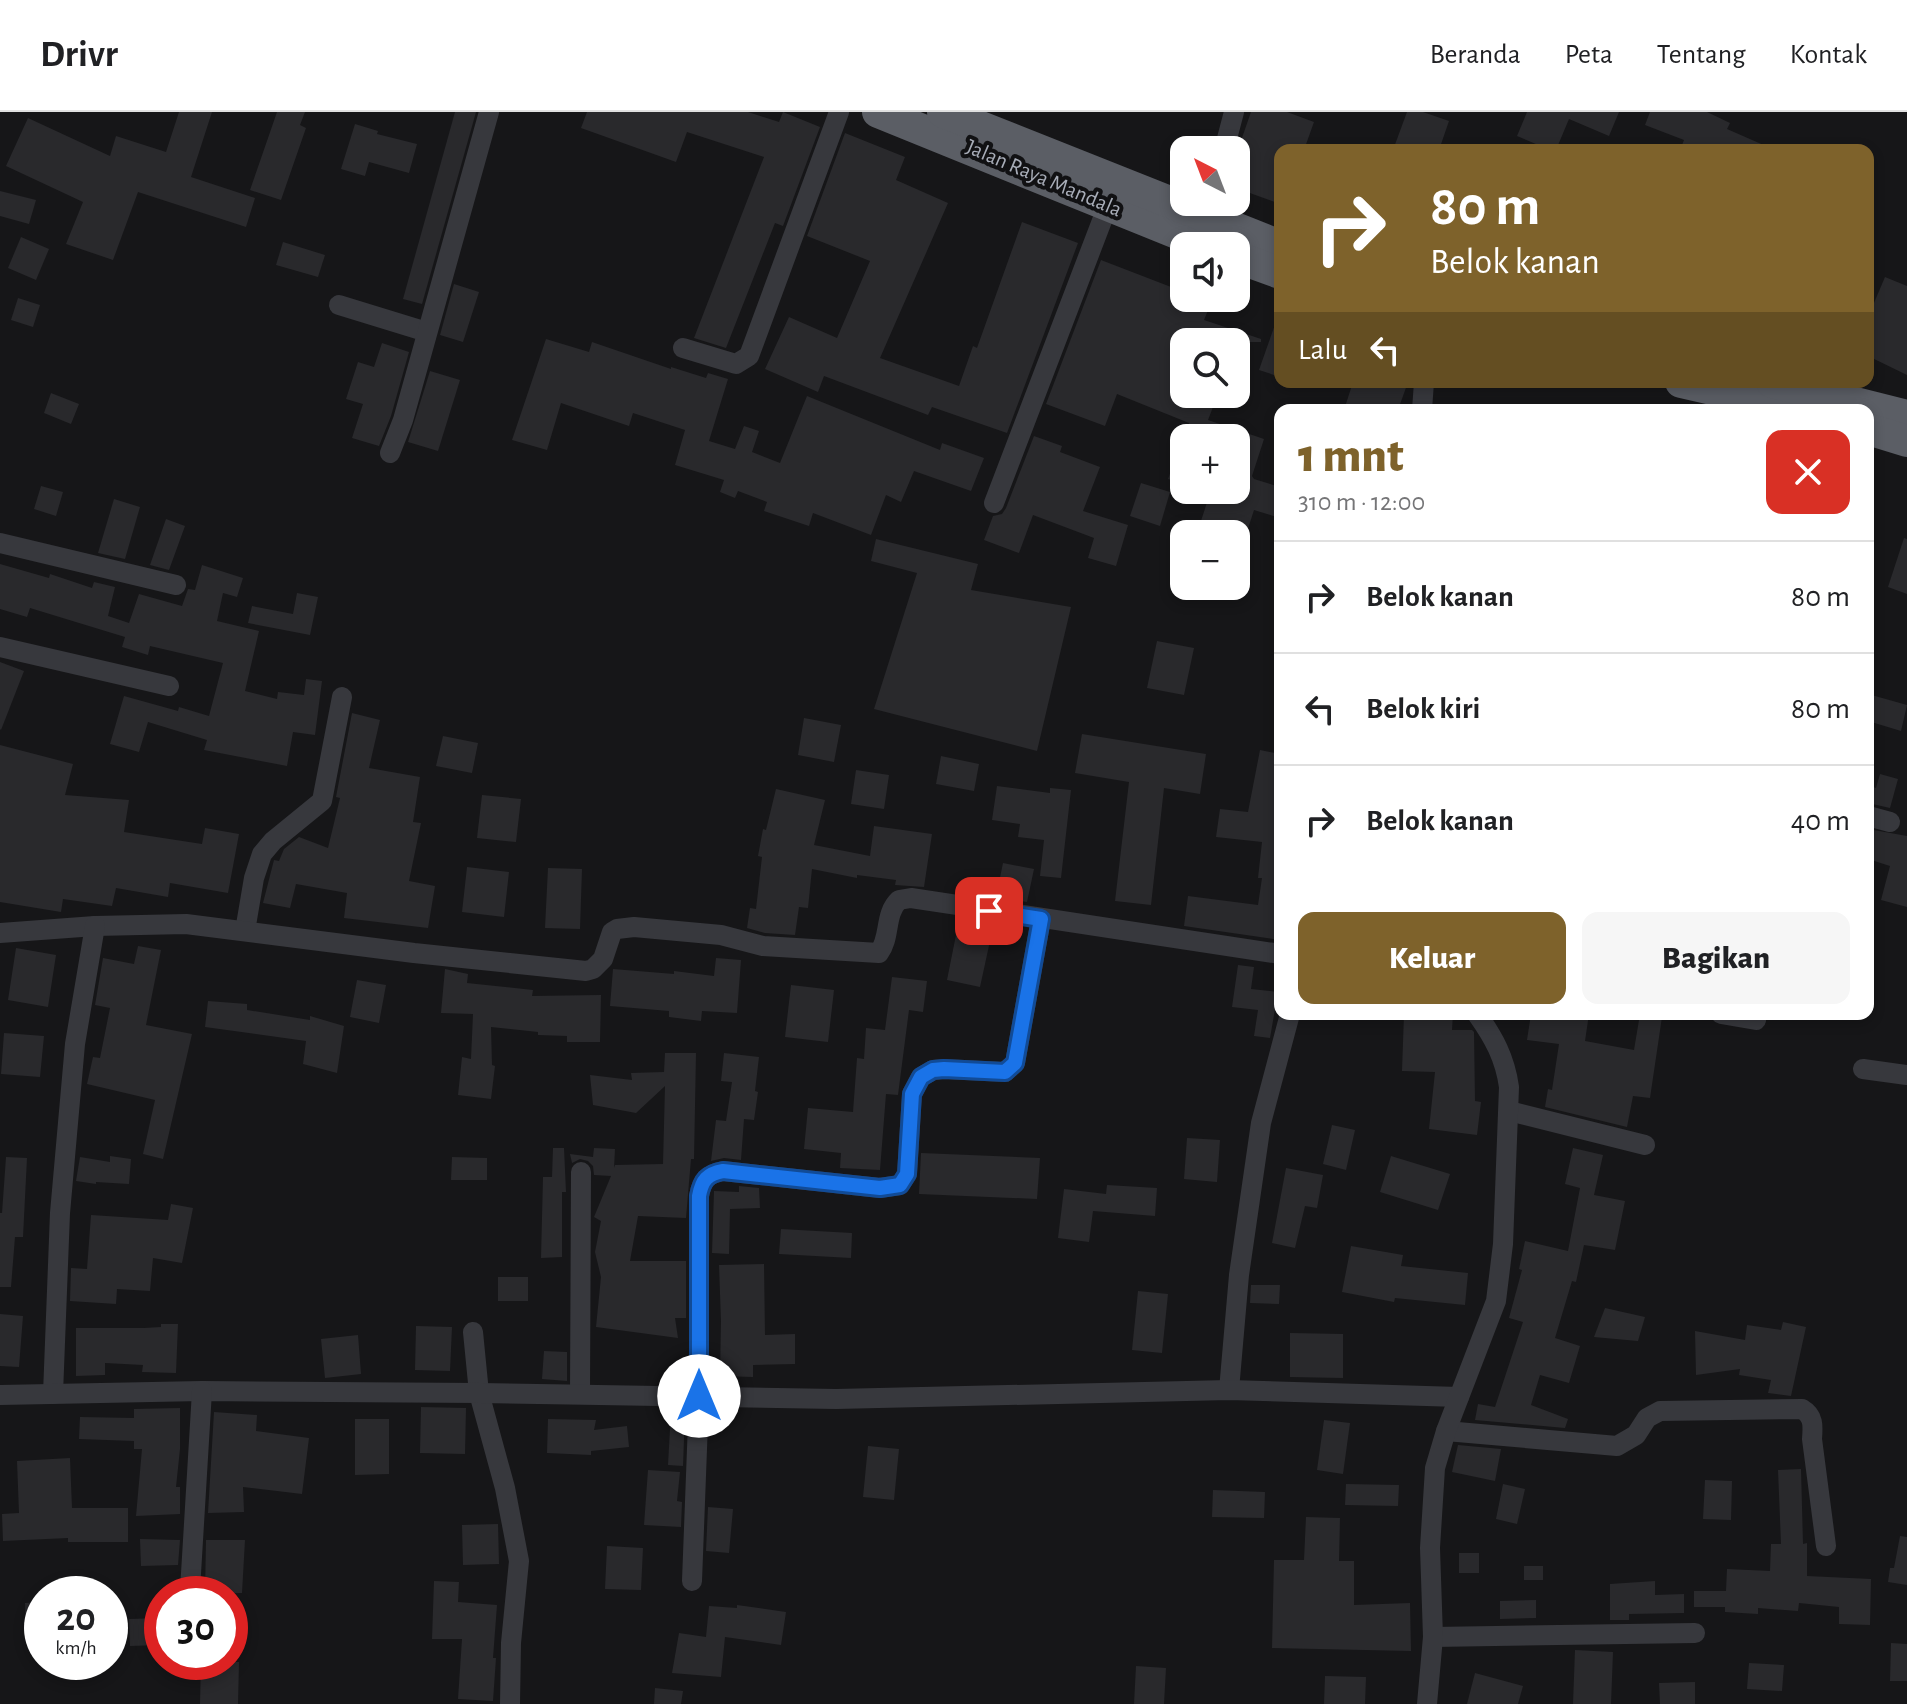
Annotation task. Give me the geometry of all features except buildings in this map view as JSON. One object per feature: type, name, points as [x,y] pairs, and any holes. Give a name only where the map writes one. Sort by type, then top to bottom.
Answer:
[{"type":"highway","name":"Jalan Raya Mandala","points":[[878,112],[1108,205],[1209,222]]},
{"type":"highway","name":"Jalan Raya Mandala","points":[[943,112],[1209,222],[1274,244]]},
{"type":"highway","points":[[1250,262],[1274,271]]},
{"type":"highway","points":[[1714,388],[1815,404]]},
{"type":"highway","points":[[1874,412],[1907,416]]},
{"type":"highway","points":[[1874,431],[1907,441]]},
{"type":"street","points":[[390,453],[403,420],[489,112]]},
{"type":"street","points":[[683,348],[736,364],[749,356],[839,112]]},
{"type":"street","points":[[1228,136],[1234,112]]},
{"type":"street","points":[[994,503],[1108,205]]},
{"type":"street","points":[[339,305],[427,332]]},
{"type":"street","points":[[0,543],[176,585]]},
{"type":"street","points":[[0,647],[169,686]]},
{"type":"street","points":[[245,931],[254,878],[262,854],[281,834],[322,801],[342,697]]},
{"type":"street","points":[[1874,818],[1890,822]]},
{"type":"street","points":[[0,933],[95,926],[186,924],[586,971],[593,969],[603,959],[608,938],[617,929],[634,927],[706,934],[763,946],[875,954],[882,950],[891,909],[895,902],[903,898],[1274,953]]},
{"type":"street","points":[[692,1581],[699,1396],[699,1196],[702,1183],[713,1173],[723,1171],[880,1188],[900,1185],[907,1174],[912,1094],[921,1077],[933,1070],[944,1069],[1005,1072],[1015,1063],[1041,919]]},
{"type":"street","points":[[53,1394],[60,1213],[73,1058],[95,926]]},
{"type":"street","points":[[1229,1390],[1239,1275],[1261,1123],[1288,1020]]},
{"type":"street","points":[[1427,1704],[1433,1637],[1430,1548],[1435,1468],[1496,1301],[1503,1244],[1509,1111],[1505,1063],[1493,1036],[1481,1020]]},
{"type":"street","points":[[1863,1069],[1907,1075]]},
{"type":"street","points":[[1509,1111],[1645,1145]]},
{"type":"street","points":[[580,1393],[581,1172]]},
{"type":"street","points":[[473,1332],[479,1393],[509,1503],[519,1561],[511,1643],[510,1704]]},
{"type":"street","points":[[0,1395],[202,1391],[580,1393],[836,1399],[1229,1390],[1459,1397]]},
{"type":"street","points":[[191,1576],[202,1391]]},
{"type":"street","points":[[1446,1431],[1617,1446],[1636,1435],[1647,1418],[1660,1411],[1802,1409],[1809,1414],[1813,1425],[1812,1439],[1826,1546]]},
{"type":"street","points":[[1433,1637],[1695,1633]]},
{"type":"route","points":[[699,1396],[699,1196],[702,1183],[706,1177],[723,1171],[880,1188],[900,1185],[907,1174],[912,1094],[921,1077],[933,1070],[944,1069],[1005,1072],[1015,1063],[1041,919],[989,911]]}]
